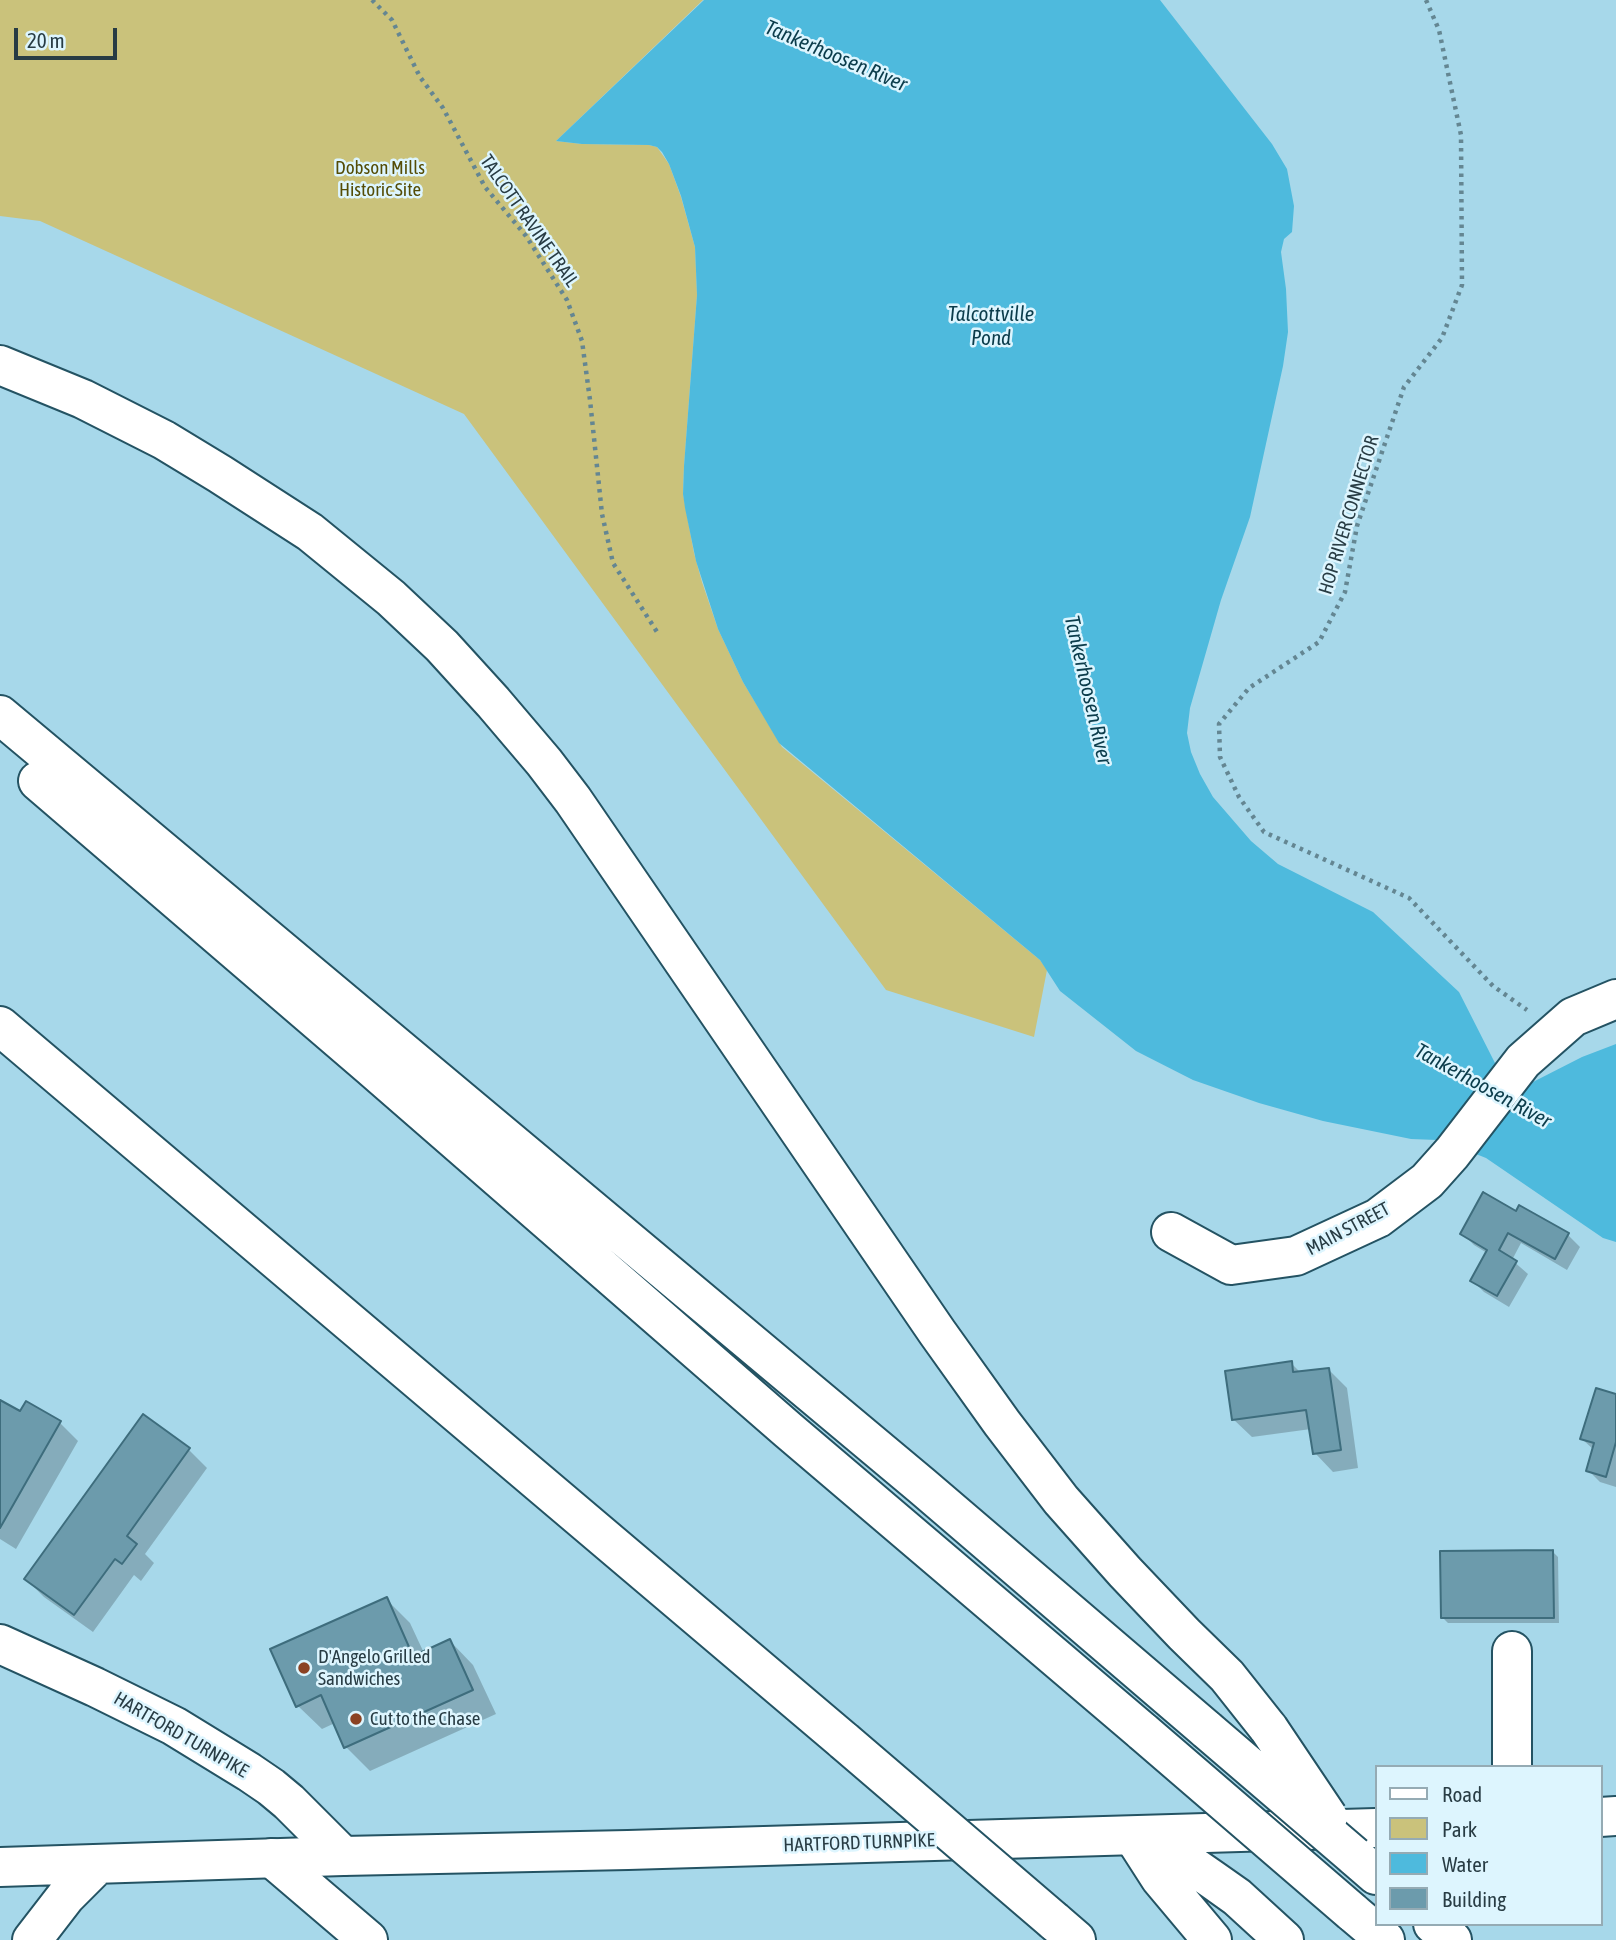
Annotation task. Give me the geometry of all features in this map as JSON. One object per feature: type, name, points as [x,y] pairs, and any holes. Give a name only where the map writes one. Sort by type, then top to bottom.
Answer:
[{"type":"main road","points":[[0,365],[58,387],[124,419],[220,474],[310,532],[391,598],[442,646],[494,702],[573,800],[929,1321],[1018,1444],[1079,1521],[1227,1676],[1369,1853]]},
{"type":"main road","points":[[0,715],[922,1486],[1207,1730],[1369,1853]]},
{"type":"main road","points":[[0,748],[788,1430],[1385,1940]]},
{"type":"main road","name":"MAIN STREET","points":[[1171,1232],[1231,1265],[1296,1256],[1378,1217],[1427,1181],[1523,1061],[1573,1017],[1616,999]]},
{"type":"main road","points":[[0,1026],[1068,1934]]},
{"type":"main road","name":"HARTFORD TURNPIKE","points":[[0,1644],[95,1686],[174,1726],[271,1787],[342,1856]]},
{"type":"main road","points":[[1512,1651],[1512,1765]]},
{"type":"main road","points":[[1133,1836],[1160,1878],[1212,1940]]},
{"type":"main road","points":[[1133,1836],[1187,1862],[1237,1897],[1284,1940]]},
{"type":"main road","name":"HARTFORD TURNPIKE","points":[[0,1867],[1133,1836],[1369,1853]]},
{"type":"main road","points":[[272,1858],[368,1940]]},
{"type":"main road","points":[[32,1940],[66,1896],[97,1864]]},
{"type":"main road","points":[[1435,1926],[1452,1940]]},
{"type":"path","name":"TALCOTT RAVINE TRAIL","points":[[372,0],[391,20],[420,77],[443,108],[485,187],[526,236],[567,300],[582,341],[602,514],[613,563],[659,635]]},
{"type":"path","name":"HOP RIVER CONNECTOR","points":[[1426,0],[1439,30],[1461,135],[1462,285],[1442,338],[1404,387],[1357,526],[1345,592],[1319,642],[1249,688],[1219,724],[1220,757],[1239,797],[1264,832],[1409,898],[1493,986],[1527,1011],[1551,1004],[1567,1009],[1573,1017]]},
{"type":"green space","name":"Dobson Mills Historic Site","points":[[0,0],[703,0],[556,141],[657,147],[669,164],[681,197],[695,247],[697,295],[683,494],[702,582],[718,629],[743,682],[782,747],[1040,960],[1047,970],[1034,1037],[886,990],[464,414],[40,221],[0,216]]},
{"type":"water","name":"Talcottville Pond","points":[[704,0],[1160,0],[1272,144],[1287,169],[1294,206],[1292,232],[1284,239],[1281,252],[1288,332],[1250,517],[1221,600],[1190,708],[1187,733],[1191,752],[1213,797],[1251,841],[1278,864],[1373,912],[1459,992],[1495,1063],[1531,1083],[1582,1057],[1616,1044],[1616,1242],[1603,1238],[1486,1158],[1476,1154],[1437,1140],[1411,1139],[1323,1121],[1259,1103],[1193,1080],[1136,1051],[1060,991],[1040,960],[779,743],[743,682],[718,629],[696,561],[685,508],[684,466],[697,295],[695,247],[681,196],[669,164],[657,147],[556,141]]},
{"type":"building","points":[[1483,1192],[1516,1211],[1519,1205],[1569,1233],[1555,1259],[1508,1233],[1499,1250],[1517,1261],[1497,1296],[1470,1281],[1487,1250],[1460,1234]]},
{"type":"building","points":[[1292,1361],[1293,1372],[1329,1368],[1341,1450],[1313,1454],[1306,1410],[1232,1420],[1225,1371]]},
{"type":"building","points":[[1596,1388],[1616,1394],[1616,1442],[1606,1477],[1586,1471],[1594,1443],[1580,1439]]},
{"type":"building","points":[[0,1400],[20,1411],[26,1401],[61,1421],[0,1528]]},
{"type":"building","points":[[143,1414],[190,1448],[127,1536],[137,1544],[122,1564],[115,1559],[74,1615],[24,1579]]},
{"type":"building","points":[[1553,1550],[1554,1618],[1441,1618],[1440,1551]]},
{"type":"building","points":[[387,1597],[413,1656],[450,1639],[473,1690],[344,1748],[321,1695],[296,1707],[270,1649]]},
{"type":"place","name":"D'Angelo Grilled Sandwiches","points":[[304,1668]]},
{"type":"place","name":"Cut to the Chase","points":[[356,1719]]},
{"type":"water label","name":"Tankerhoosen River","points":[[836,56]]},
{"type":"water label","name":"Tankerhoosen River","points":[[1088,690]]},
{"type":"water label","name":"Tankerhoosen River","points":[[1483,1086]]}]
